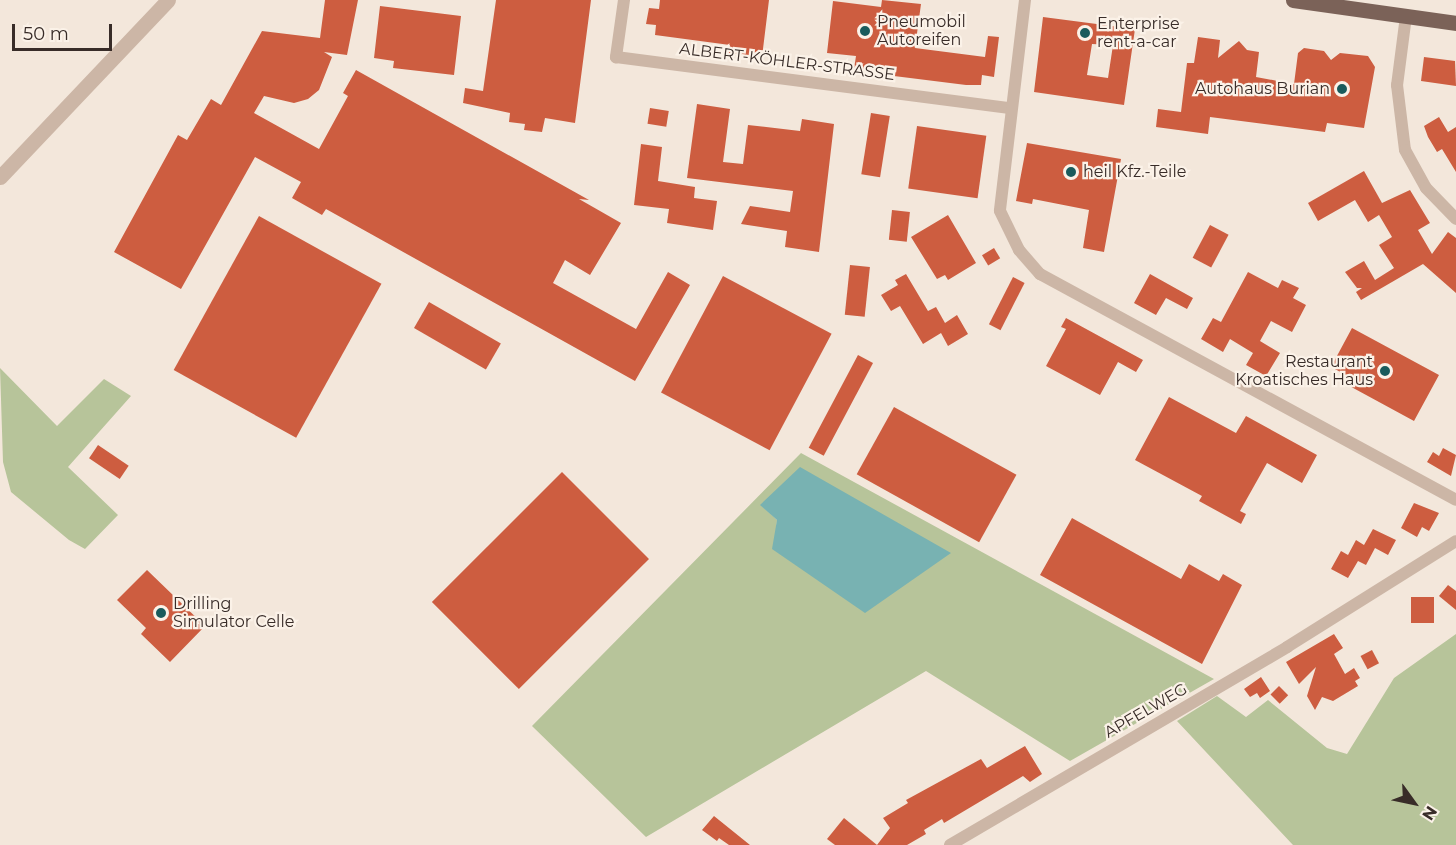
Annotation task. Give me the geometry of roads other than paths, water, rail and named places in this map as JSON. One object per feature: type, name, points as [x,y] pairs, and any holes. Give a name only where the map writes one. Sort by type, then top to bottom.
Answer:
[{"type":"main road","points":[[1293,0],[1456,22]]},
{"type":"street","points":[[0,177],[168,0]]},
{"type":"street","name":"ALBERT-KÖHLER-STRASSE","points":[[624,0],[616,57],[1010,108]]},
{"type":"street","points":[[1025,0],[1010,108],[1000,211],[1019,250],[1040,274],[1456,500]]},
{"type":"street","points":[[1406,16],[1397,85],[1405,150],[1426,188],[1456,219]]},
{"type":"street","name":"APFELWEG","points":[[950,845],[1287,647],[1456,541]]},
{"type":"water","points":[[800,467],[951,553],[865,613],[772,549],[777,520],[760,505]]},
{"type":"place","name":"Pneumobil Autoreifen","points":[[865,31]]},
{"type":"place","name":"Enterprise rent-a-car","points":[[1085,33]]},
{"type":"place","name":"Autohaus Burian","points":[[1342,89]]},
{"type":"place","name":"heil Kfz.-Teile","points":[[1071,172]]},
{"type":"place","name":"Restaurant Kroatisches Haus","points":[[1385,371]]},
{"type":"place","name":"Drilling Simulator Celle","points":[[161,613]]}]
